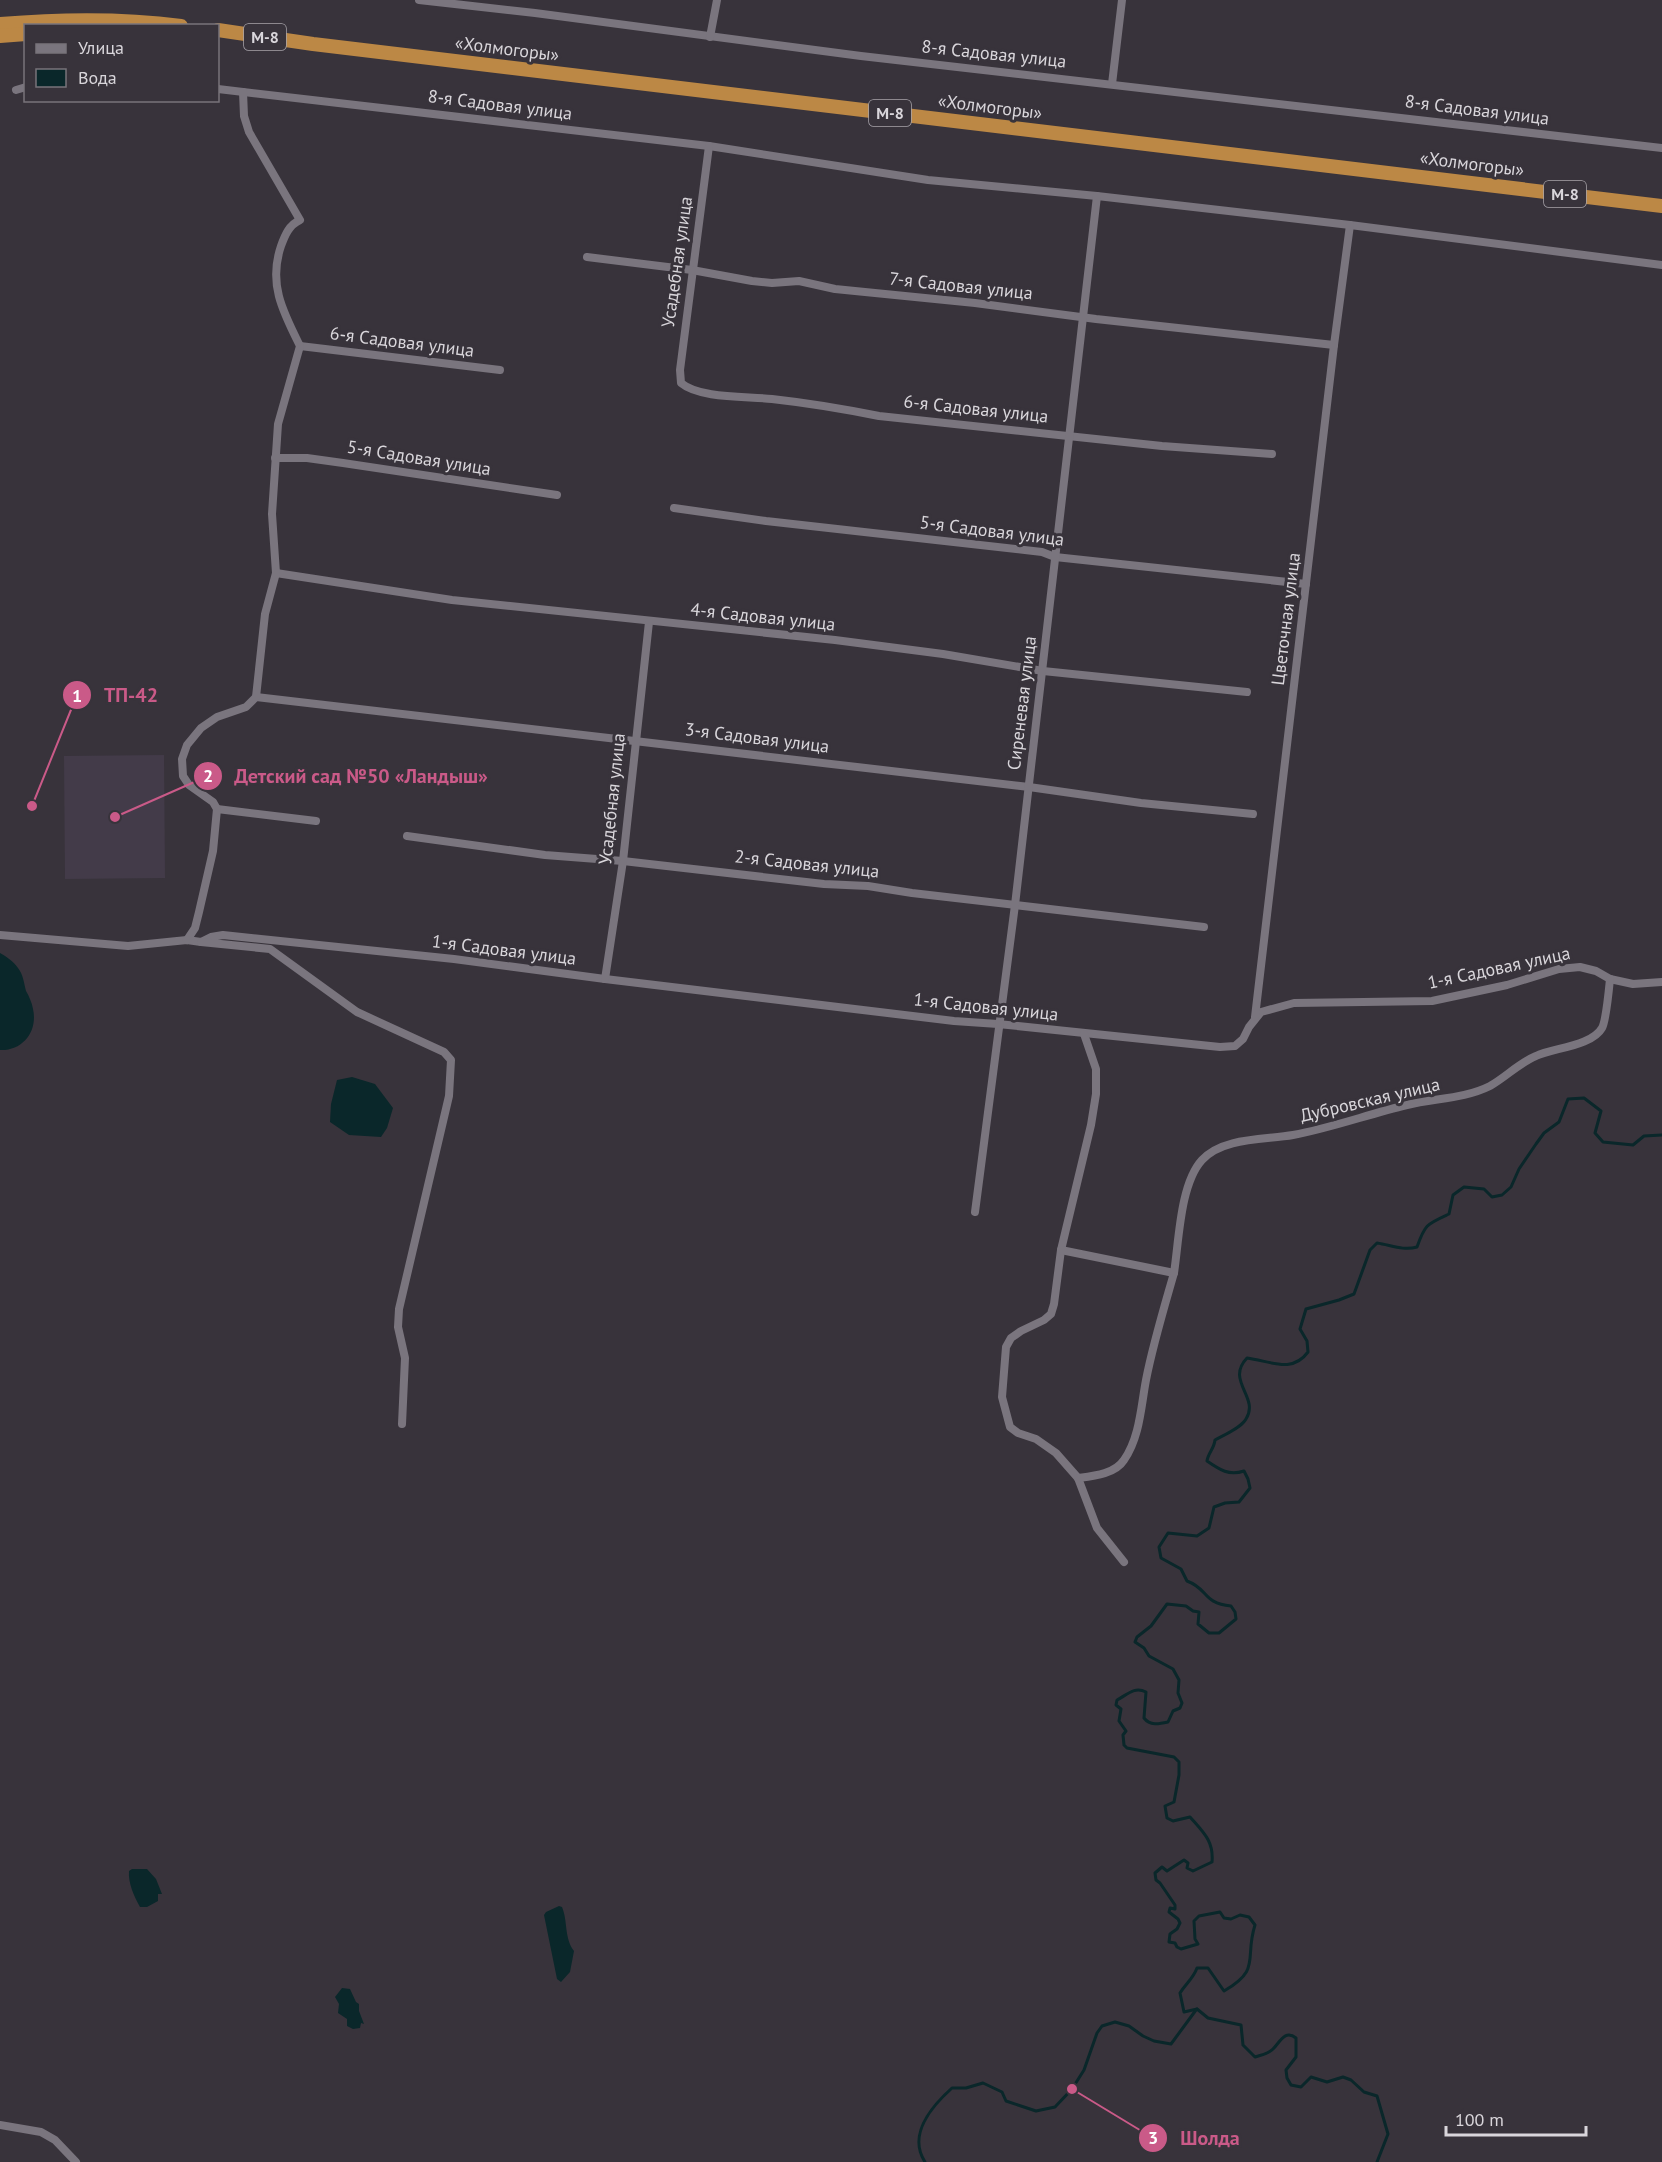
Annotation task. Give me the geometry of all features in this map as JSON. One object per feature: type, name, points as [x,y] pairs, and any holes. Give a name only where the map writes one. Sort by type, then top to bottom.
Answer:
[{"type":"highway","points":[[0,24],[126,20],[163,24]]},
{"type":"highway","name":"«Холмогоры»","points":[[219,30],[313,44],[1662,206]]},
{"type":"highway","points":[[0,36],[24,34]]},
{"type":"highway","name":"«Холмогоры»","points":[[219,38],[313,44]]},
{"type":"street","name":"8-я Садовая улица","points":[[419,0],[710,37],[1662,148]]},
{"type":"street","points":[[710,37],[717,0]]},
{"type":"street","points":[[1113,84],[1122,0]]},
{"type":"street","points":[[16,90],[24,88]]},
{"type":"street","name":"8-я Садовая улица","points":[[219,89],[709,146],[808,160],[901,177],[1097,196],[1350,225],[1662,266]]},
{"type":"street","points":[[187,940],[195,928],[213,851],[217,809],[213,802],[194,789],[183,776],[181,766],[184,751],[201,728],[217,717],[246,707],[256,697],[265,614],[276,573],[272,514],[278,424],[300,346],[276,289],[275,275],[282,242],[293,223],[300,220],[249,132],[244,116],[243,92]]},
{"type":"street","name":"Усадебная улица","points":[[681,383],[680,370],[709,146]]},
{"type":"street","name":"Сиреневая улица","points":[[975,1212],[1015,905],[1097,196]]},
{"type":"street","name":"Цветочная улица","points":[[1255,1018],[1350,225]]},
{"type":"street","name":"7-я Садовая улица","points":[[587,257],[692,270],[752,281],[772,283],[799,281],[835,290],[975,303],[1334,345]]},
{"type":"street","name":"6-я Садовая улица","points":[[300,346],[500,370]]},
{"type":"street","name":"6-я Садовая улица","points":[[681,383],[689,389],[729,396],[783,400],[879,416],[1162,446],[1272,454]]},
{"type":"street","name":"5-я Садовая улица","points":[[275,458],[307,458],[343,462],[389,471],[557,495]]},
{"type":"street","name":"5-я Садовая улица","points":[[674,508],[766,521],[1042,552],[1055,556],[1306,584]]},
{"type":"street","name":"4-я Садовая улица","points":[[276,573],[452,600],[835,640],[942,654],[1043,671],[1247,692]]},
{"type":"street","name":"Усадебная улица","points":[[605,980],[623,861],[649,622]]},
{"type":"street","name":"3-я Садовая улица","points":[[256,697],[1141,803],[1253,814]]},
{"type":"street","points":[[217,809],[316,821]]},
{"type":"street","name":"2-я Садовая улица","points":[[407,836],[545,855],[623,861],[824,884],[868,886],[1204,927]]},
{"type":"street","name":"1-я Садовая улица","points":[[201,942],[223,935],[282,941],[454,959],[605,980],[954,1021],[1220,1047],[1235,1046],[1243,1039],[1255,1018],[1270,1008],[1294,1003],[1432,1001],[1507,985],[1559,969],[1580,967],[1596,971],[1610,979],[1633,984],[1662,982]]},
{"type":"street","points":[[0,936],[128,946],[187,940],[270,949],[357,1012],[444,1052],[451,1060],[449,1096],[399,1309],[398,1327],[405,1358],[402,1424]]},
{"type":"street","points":[[270,949],[282,941]]},
{"type":"street","name":"Дубровская улица","points":[[1078,1478],[1114,1470],[1124,1461],[1132,1445],[1141,1415],[1146,1380],[1174,1273],[1184,1204],[1192,1178],[1203,1159],[1224,1146],[1253,1139],[1293,1135],[1410,1104],[1464,1096],[1490,1086],[1536,1056],[1594,1036],[1602,1028],[1610,979]]},
{"type":"street","points":[[1084,1034],[1096,1069],[1096,1094],[1091,1125],[1061,1250],[1056,1293],[1051,1314],[1011,1338],[1006,1347],[1002,1397],[1010,1427],[1018,1433],[1035,1439],[1056,1453],[1078,1478],[1097,1528],[1124,1562]]},
{"type":"street","points":[[1061,1250],[1174,1273]]},
{"type":"street","points":[[0,2125],[41,2132],[55,2139],[76,2162]]},
{"type":"shaded area","points":[[164,755],[165,878],[65,879],[64,756]]},
{"type":"water","points":[[0,953],[20,970],[34,1017],[31,1032],[22,1043],[16,1047],[0,1050]]},
{"type":"water","points":[[352,1077],[375,1084],[393,1108],[387,1128],[381,1137],[349,1135],[330,1122],[331,1104],[337,1080]]},
{"type":"water","points":[[147,1869],[156,1879],[162,1894],[158,1894],[158,1901],[147,1907],[140,1907],[129,1880],[129,1871]]},
{"type":"water","points":[[559,1906],[564,1912],[569,1941],[574,1951],[570,1972],[561,1982],[557,1979],[544,1915]]},
{"type":"water","points":[[342,1988],[350,1989],[359,2004],[364,2024],[361,2023],[360,2028],[353,2029],[347,2026],[347,2019],[338,2013],[339,2004],[335,1997]]},
{"type":"waterway","points":[[1197,2009],[1184,2012],[1180,1993],[1197,1968],[1208,1968],[1224,1991],[1236,1983],[1248,1969],[1255,1925],[1249,1917],[1240,1915],[1231,1919],[1224,1918],[1220,1912],[1199,1916],[1194,1921],[1195,1939],[1198,1944],[1181,1949],[1175,1943],[1169,1942],[1170,1934],[1177,1929],[1180,1923],[1169,1912],[1170,1908],[1175,1909],[1175,1905],[1156,1880],[1155,1873],[1162,1867],[1167,1871],[1184,1860],[1188,1863],[1187,1868],[1193,1871],[1212,1862],[1211,1848],[1207,1837],[1190,1817],[1173,1821],[1167,1818],[1165,1806],[1174,1802],[1179,1762],[1174,1757],[1127,1748],[1124,1745],[1123,1735],[1126,1731],[1119,1721],[1121,1709],[1116,1705],[1117,1700],[1131,1692],[1142,1690],[1146,1692],[1144,1718],[1155,1724],[1168,1722],[1173,1711],[1180,1708],[1182,1703],[1178,1693],[1179,1680],[1173,1669],[1149,1656],[1144,1648],[1135,1642],[1137,1637],[1151,1626],[1167,1604],[1186,1606],[1199,1612],[1198,1624],[1209,1633],[1219,1633],[1236,1619],[1231,1606],[1210,1599],[1194,1584],[1187,1581],[1181,1569],[1161,1558],[1159,1547],[1168,1533],[1197,1536],[1209,1528],[1214,1507],[1239,1502],[1250,1488],[1244,1471],[1234,1473],[1225,1471],[1207,1461],[1215,1440],[1240,1425],[1246,1419],[1249,1411],[1249,1403],[1241,1382],[1241,1366],[1247,1358],[1280,1364],[1295,1363],[1302,1359],[1308,1352],[1307,1341],[1300,1329],[1306,1309],[1354,1294],[1370,1250],[1377,1243],[1402,1248],[1417,1247],[1425,1229],[1431,1223],[1449,1214],[1453,1195],[1464,1187],[1484,1189],[1492,1197],[1502,1195],[1511,1187],[1519,1169],[1544,1133],[1559,1122],[1568,1099],[1584,1098],[1601,1111],[1595,1133],[1603,1142],[1633,1145],[1644,1136],[1662,1135]]},
{"type":"waterway","points":[[1197,2009],[1208,2018],[1241,2025],[1243,2045],[1255,2057],[1271,2051],[1286,2036],[1296,2038],[1296,2057],[1286,2070],[1291,2085],[1301,2087],[1311,2077],[1327,2082],[1343,2077],[1351,2080],[1364,2092],[1377,2096],[1388,2134],[1377,2162]]},
{"type":"waterway","points":[[925,2162],[920,2152],[920,2131],[930,2112],[952,2088],[966,2088],[983,2083],[1002,2092],[1006,2101],[1036,2111],[1055,2107],[1072,2089],[1084,2070],[1097,2033],[1102,2026],[1115,2022],[1129,2026],[1154,2041],[1171,2044],[1196,2010]]},
{"type":"place","name":"ТП-42","points":[[32,806]]},
{"type":"place","name":"Детский сад №50 «Ландыш»","points":[[115,817]]},
{"type":"place","name":"Шолда","points":[[1072,2089]]}]
